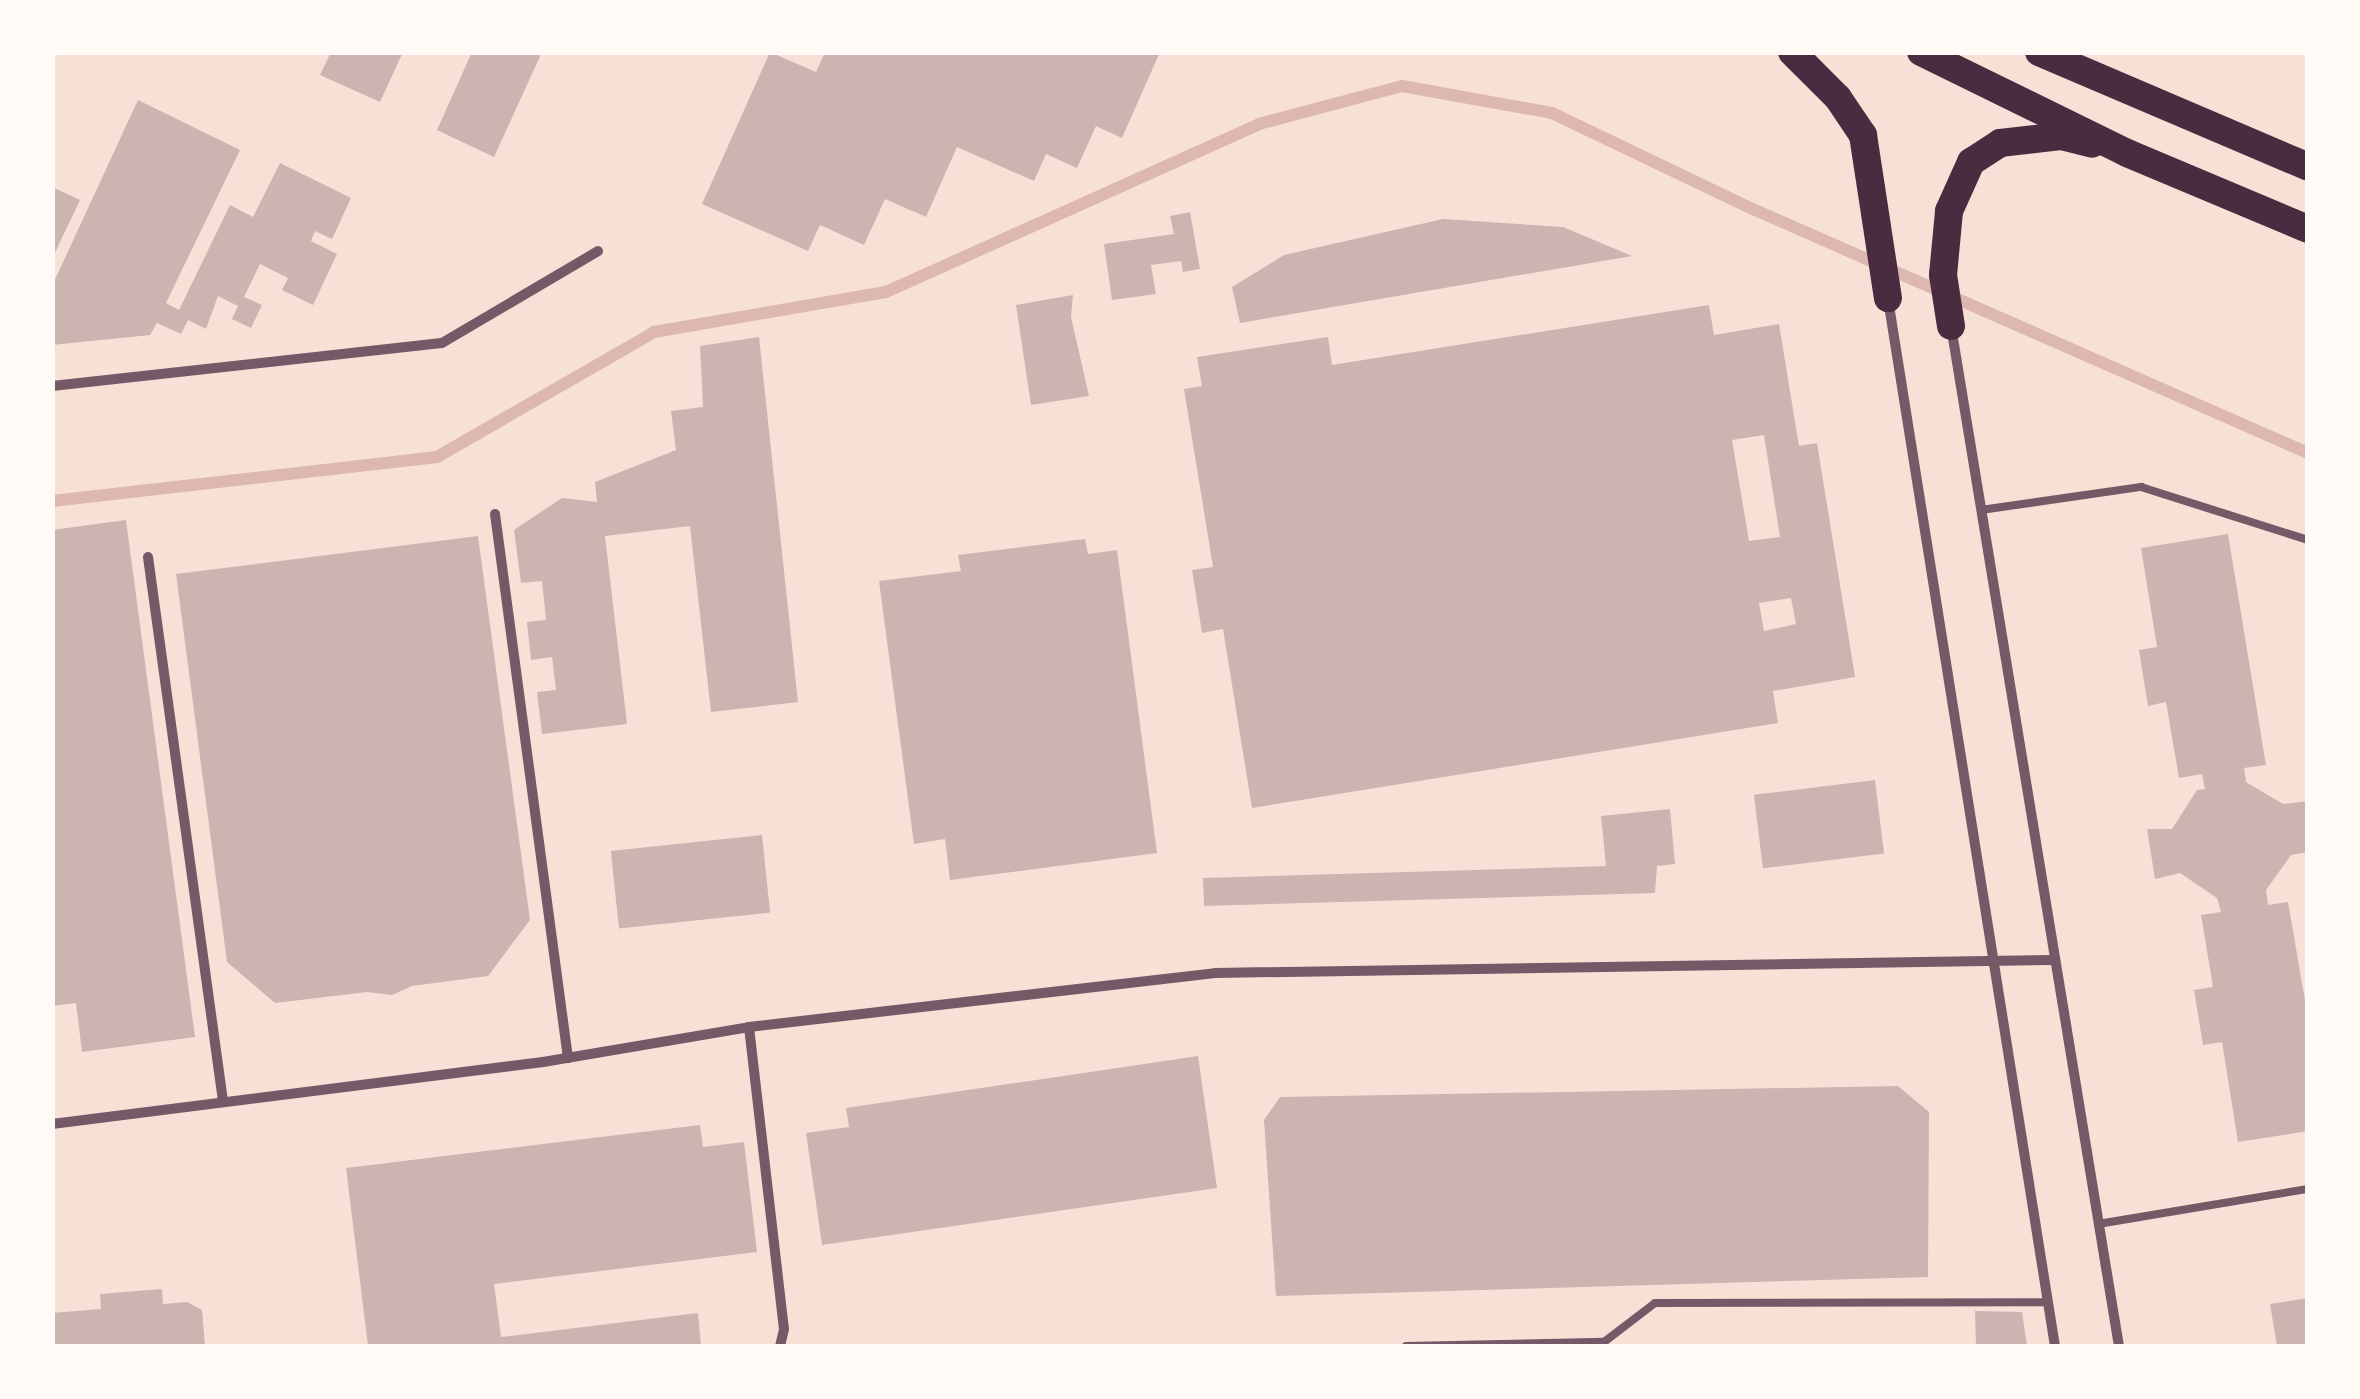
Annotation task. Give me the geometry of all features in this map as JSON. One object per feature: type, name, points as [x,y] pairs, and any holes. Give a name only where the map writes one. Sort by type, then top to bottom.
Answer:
[{"type":"highway","points":[[1792,52],[1838,98],[1862,135],[1888,298]]},
{"type":"highway","points":[[1921,52],[2127,153],[2308,229]]},
{"type":"highway","points":[[2039,52],[2308,166]]},
{"type":"highway","points":[[1951,326],[1943,275],[1949,211],[1972,162],[2000,144],[2061,136],[2127,153]]},
{"type":"street","points":[[52,386],[442,343],[598,251]]},
{"type":"street","points":[[1888,298],[2055,1346]]},
{"type":"street","points":[[1951,326],[2119,1346]]},
{"type":"street","points":[[495,514],[568,1058]]},
{"type":"street","points":[[148,558],[224,1101]]},
{"type":"street","points":[[52,1124],[568,1058],[749,1027],[1215,973],[1993,964],[2053,960]]},
{"type":"street","points":[[749,1027],[784,1328],[780,1346]]},
{"type":"lane","points":[[1981,510],[2141,487],[2308,540]]},
{"type":"lane","points":[[2098,1224],[2308,1189]]},
{"type":"lane","points":[[1406,1346],[1604,1342],[1655,1303],[2048,1302]]},
{"type":"building","points":[[331,52],[403,52],[380,102],[320,75]]},
{"type":"building","points":[[472,52],[542,52],[494,157],[437,130]]},
{"type":"building","points":[[770,52],[816,72],[825,52],[1160,52],[1122,138],[1096,126],[1077,168],[1046,154],[1034,181],[957,147],[926,217],[885,199],[864,245],[820,225],[808,251],[702,204]]},
{"type":"building","points":[[138,100],[240,150],[166,303],[179,310],[230,205],[253,217],[280,163],[351,198],[332,239],[315,231],[311,241],[337,254],[313,305],[282,290],[288,278],[260,264],[244,297],[262,305],[251,328],[232,319],[238,306],[218,296],[206,329],[188,320],[181,334],[157,323],[150,335],[52,345],[52,286]]},
{"type":"building","points":[[52,187],[80,200],[52,259]]},
{"type":"building","points":[[1190,212],[1200,269],[1183,272],[1181,261],[1151,265],[1156,294],[1112,300],[1104,244],[1174,234],[1170,216]]},
{"type":"building","points":[[1443,219],[1563,227],[1632,256],[1240,323],[1232,287],[1284,255]]},
{"type":"building","points":[[1073,295],[1071,317],[1089,396],[1031,405],[1016,305]]},
{"type":"building","points":[[1709,305],[1714,335],[1779,324],[1799,446],[1817,443],[1855,677],[1773,691],[1778,723],[1252,808],[1223,629],[1202,633],[1192,570],[1213,567],[1184,389],[1202,386],[1197,357],[1328,337],[1332,365]],"holes":[[[1764,435],[1780,537],[1749,541],[1732,440]],[[1791,598],[1796,624],[1764,631],[1759,603]]]},
{"type":"building","points":[[759,337],[798,702],[711,712],[690,526],[605,536],[627,724],[542,734],[537,692],[556,690],[552,657],[531,660],[527,622],[546,620],[542,581],[521,583],[514,530],[562,498],[597,502],[595,482],[676,450],[671,411],[703,407],[700,346]]},
{"type":"building","points":[[126,520],[195,1037],[82,1052],[76,1003],[52,1006],[52,530]]},
{"type":"building","points":[[2228,534],[2266,765],[2244,768],[2246,782],[2283,804],[2308,801],[2308,852],[2291,855],[2266,890],[2268,905],[2288,902],[2308,1018],[2308,1131],[2238,1142],[2222,1042],[2203,1045],[2194,990],[2213,987],[2201,915],[2221,912],[2217,898],[2180,873],[2155,879],[2147,829],[2172,829],[2197,790],[2205,789],[2202,774],[2179,778],[2166,702],[2148,706],[2139,650],[2157,647],[2141,548]]},
{"type":"building","points":[[478,536],[530,920],[488,976],[412,986],[392,995],[367,992],[275,1003],[227,962],[176,574]]},
{"type":"building","points":[[1085,539],[1088,554],[1117,550],[1157,853],[950,880],[945,839],[914,844],[879,581],[961,571],[958,555]]},
{"type":"building","points":[[1875,780],[1884,853],[1763,868],[1754,795]]},
{"type":"building","points":[[1670,809],[1675,864],[1657,866],[1655,893],[1204,906],[1203,878],[1606,866],[1601,816]]},
{"type":"building","points":[[762,835],[770,913],[619,928],[611,851]]},
{"type":"building","points":[[1198,1056],[1217,1188],[822,1245],[806,1133],[849,1127],[846,1108]]},
{"type":"building","points":[[1898,1086],[1929,1112],[1928,1277],[1276,1296],[1264,1120],[1280,1097]]},
{"type":"building","points":[[700,1125],[703,1147],[744,1142],[757,1252],[494,1284],[501,1337],[698,1313],[701,1346],[368,1346],[346,1168]]},
{"type":"building","points":[[162,1289],[163,1304],[187,1302],[202,1310],[205,1346],[52,1346],[52,1313],[101,1309],[100,1294]]},
{"type":"building","points":[[2308,1298],[2308,1346],[2277,1346],[2270,1304]]},
{"type":"building","points":[[1975,1311],[2022,1312],[2027,1346],[1976,1346]]},
{"type":"waterway","points":[[52,501],[437,457],[654,332],[886,292],[1259,124],[1402,86],[1552,113],[1746,206],[2308,453]]}]
